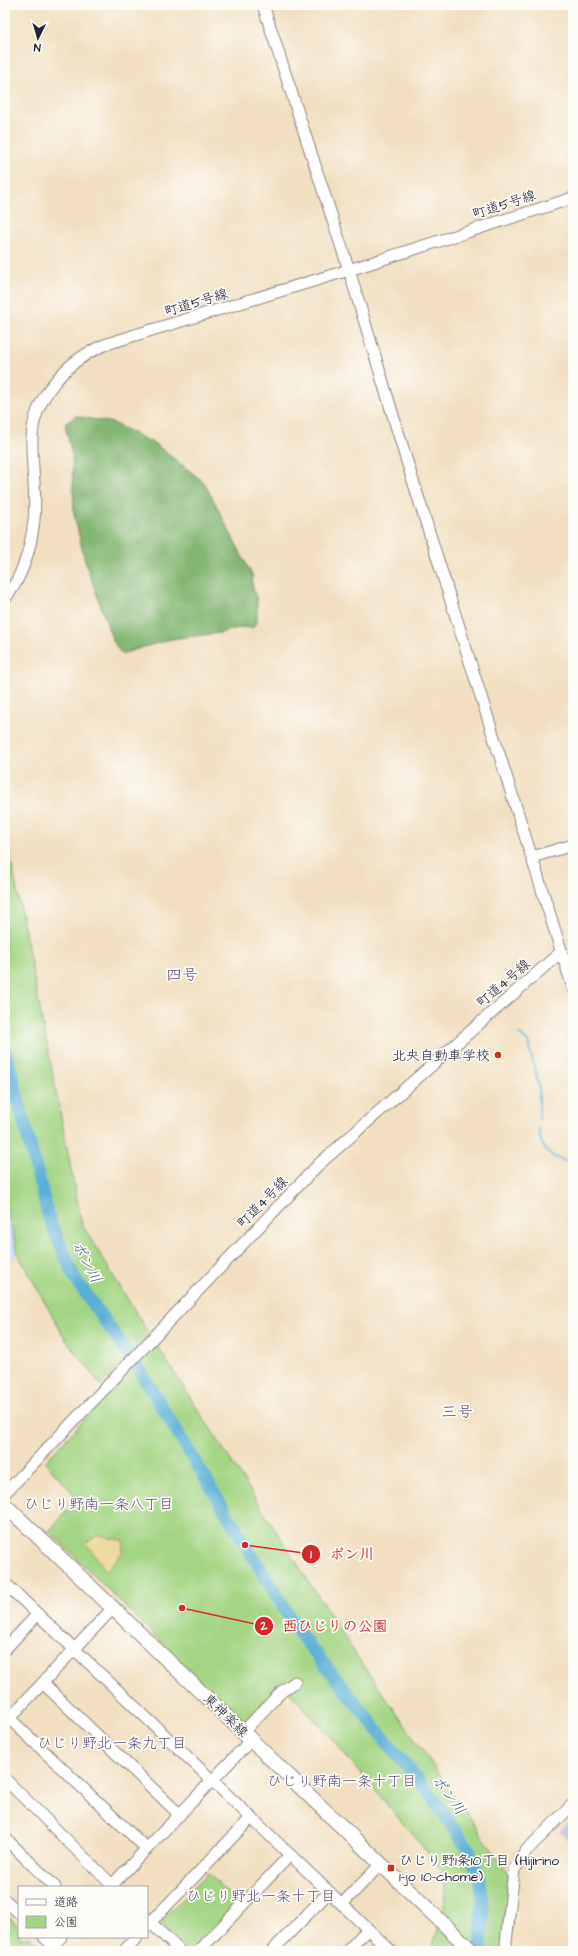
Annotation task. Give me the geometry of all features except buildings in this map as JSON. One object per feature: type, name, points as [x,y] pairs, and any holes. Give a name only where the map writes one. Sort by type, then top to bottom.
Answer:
[{"type":"main road","name":"東神楽線","points":[[5,1504],[446,1928],[472,1951]]},
{"type":"street","points":[[263,5],[349,270],[408,465],[573,988]]},
{"type":"street","name":"町道5号線","points":[[5,599],[19,576],[29,549],[34,519],[32,436],[38,409],[55,382],[74,363],[100,347],[132,336],[349,270],[573,198]]},
{"type":"street","points":[[532,857],[573,844]]},
{"type":"street","name":"町道4号線","points":[[5,1493],[318,1165],[561,952]]},
{"type":"street","points":[[5,1583],[391,1951]]},
{"type":"street","points":[[113,1608],[7,1721],[148,1849]]},
{"type":"street","points":[[5,1648],[38,1614]]},
{"type":"street","points":[[5,1778],[112,1886],[212,1782],[281,1692],[295,1682]]},
{"type":"street","points":[[43,1683],[180,1815]]},
{"type":"street","points":[[507,1951],[506,1942],[514,1870],[526,1851],[573,1804]]},
{"type":"street","points":[[180,1951],[148,1923],[251,1818]]},
{"type":"street","points":[[5,1838],[54,1886]]},
{"type":"street","points":[[198,1951],[290,1855]]},
{"type":"street","points":[[342,1904],[381,1864]]},
{"type":"street","points":[[272,1951],[329,1892]]},
{"type":"street","points":[[5,1900],[18,1912]]},
{"type":"street","points":[[347,1951],[368,1929]]},
{"type":"street","points":[[45,1938],[56,1948],[61,1938]]},
{"type":"street","points":[[124,1951],[136,1938]]},
{"type":"shaded area","points":[[5,1202],[18,1254],[5,1268]]},
{"type":"shaded area","points":[[573,1818],[573,1845],[559,1832]]},
{"type":"green space","points":[[76,416],[113,423],[155,444],[204,482],[253,577],[252,584],[257,601],[257,623],[252,628],[241,627],[220,633],[171,639],[121,654],[112,639],[84,557],[74,514],[72,456],[65,424]]},
{"type":"green space","points":[[5,829],[82,1225],[149,1334],[101,1385],[66,1340],[18,1254],[5,1202]]},
{"type":"green space","points":[[155,1343],[358,1658],[516,1884],[509,1951],[429,1951],[432,1948],[439,1927],[445,1901],[442,1870],[334,1741],[283,1685],[245,1725],[49,1531],[78,1499],[45,1462]]},
{"type":"green space","points":[[208,1873],[237,1902],[193,1951],[188,1951],[162,1925],[162,1919]]},
{"type":"green space","points":[[5,1914],[18,1926],[18,1938],[31,1938],[45,1951],[5,1951]]},
{"type":"sand","points":[[99,1535],[124,1540],[122,1553],[106,1571],[86,1543]]},
{"type":"waterway","points":[[519,1034],[528,1042],[539,1087],[539,1119]]},
{"type":"waterway","name":"ポン川","points":[[5,1050],[49,1218],[74,1277],[139,1369],[300,1634],[436,1803],[469,1850],[479,1877],[483,1900],[481,1951]]},
{"type":"waterway","points":[[539,1128],[542,1144],[548,1153],[558,1159],[573,1163]]},
{"type":"place","name":"北央自動車学校","points":[[498,1055]]},
{"type":"place","name":"ポン川","points":[[245,1545]]},
{"type":"place","name":"西ひじりの公園","points":[[182,1608]]},
{"type":"place","name":"ひじり野1条10丁目 (Hijirino 1-jo 10-chome)","points":[[391,1868]]},
{"type":"district","name":"四号","points":[[182,974]]},
{"type":"district","name":"三号","points":[[457,1411]]},
{"type":"district","name":"ひじり野南一条八丁目","points":[[99,1504]]},
{"type":"district","name":"ひじり野北一条九丁目","points":[[112,1743]]},
{"type":"district","name":"ひじり野南一条十丁目","points":[[342,1781]]},
{"type":"district","name":"ひじり野北一条十丁目","points":[[261,1896]]}]
